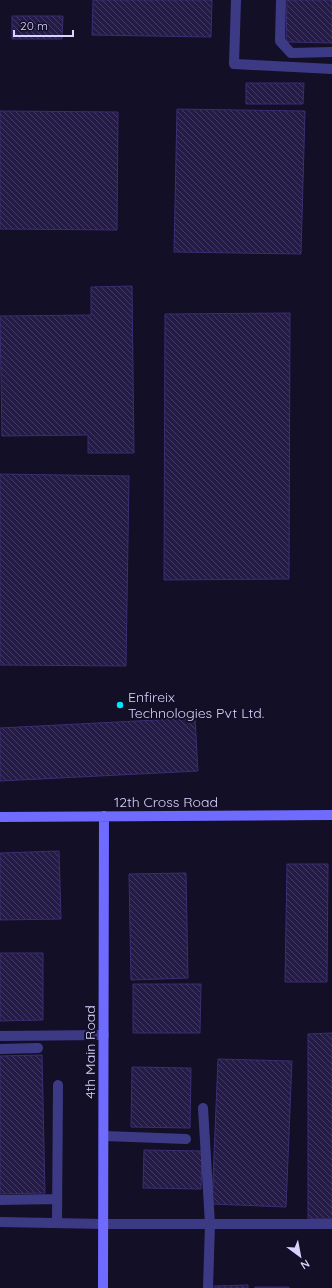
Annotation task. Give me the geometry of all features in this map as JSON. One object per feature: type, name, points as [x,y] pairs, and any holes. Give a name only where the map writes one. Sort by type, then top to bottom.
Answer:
[{"type":"street","points":[[236,0],[234,64],[332,70]]},
{"type":"street","points":[[281,0],[280,40],[291,52],[332,52]]},
{"type":"street","name":"12th Cross Road","points":[[0,817],[332,815]]},
{"type":"street","name":"4th Main Road","points":[[103,1288],[104,816]]},
{"type":"street","points":[[0,1036],[104,1035]]},
{"type":"street","points":[[0,1049],[38,1048]]},
{"type":"street","points":[[57,1223],[58,1086]]},
{"type":"street","points":[[204,1108],[210,1224],[208,1288]]},
{"type":"street","points":[[104,1136],[186,1139]]},
{"type":"street","points":[[0,1200],[57,1199]]},
{"type":"street","points":[[0,1222],[104,1224],[332,1224]]},
{"type":"building","points":[[93,0],[212,0],[211,37],[92,35]]},
{"type":"building","points":[[287,0],[332,0],[332,43],[286,42]]},
{"type":"building","points":[[12,16],[63,16],[62,39],[12,39]]},
{"type":"building","points":[[246,83],[304,83],[303,104],[246,104]]},
{"type":"building","points":[[177,109],[305,111],[301,254],[174,252]]},
{"type":"building","points":[[0,111],[118,112],[117,230],[0,229]]},
{"type":"building","points":[[132,286],[134,453],[88,453],[88,435],[2,436],[0,316],[91,315],[91,287]]},
{"type":"building","points":[[290,313],[289,579],[164,580],[165,314]]},
{"type":"building","points":[[0,474],[129,476],[126,666],[0,665]]},
{"type":"building","points":[[195,718],[198,771],[0,781],[0,728]]},
{"type":"building","points":[[59,851],[61,919],[0,920],[0,853]]},
{"type":"building","points":[[287,864],[328,864],[327,982],[285,982]]},
{"type":"building","points":[[186,873],[188,978],[131,980],[129,874]]},
{"type":"building","points":[[0,953],[43,953],[43,1020],[0,1021]]},
{"type":"building","points":[[133,984],[201,984],[200,1033],[133,1033]]},
{"type":"building","points":[[332,1033],[332,1219],[308,1219],[308,1034]]},
{"type":"building","points":[[42,1055],[45,1193],[0,1194],[0,1056]]},
{"type":"building","points":[[218,1059],[292,1061],[286,1207],[212,1204]]},
{"type":"building","points":[[132,1067],[191,1068],[190,1128],[131,1127]]},
{"type":"building","points":[[144,1150],[202,1151],[201,1189],[143,1188]]},
{"type":"building","points":[[248,1285],[248,1288],[214,1288],[214,1286]]},
{"type":"building","points":[[289,1287],[289,1288],[255,1288]]},
{"type":"place","name":"Enfireix Technologies Pvt Ltd.","points":[[120,705]]}]
